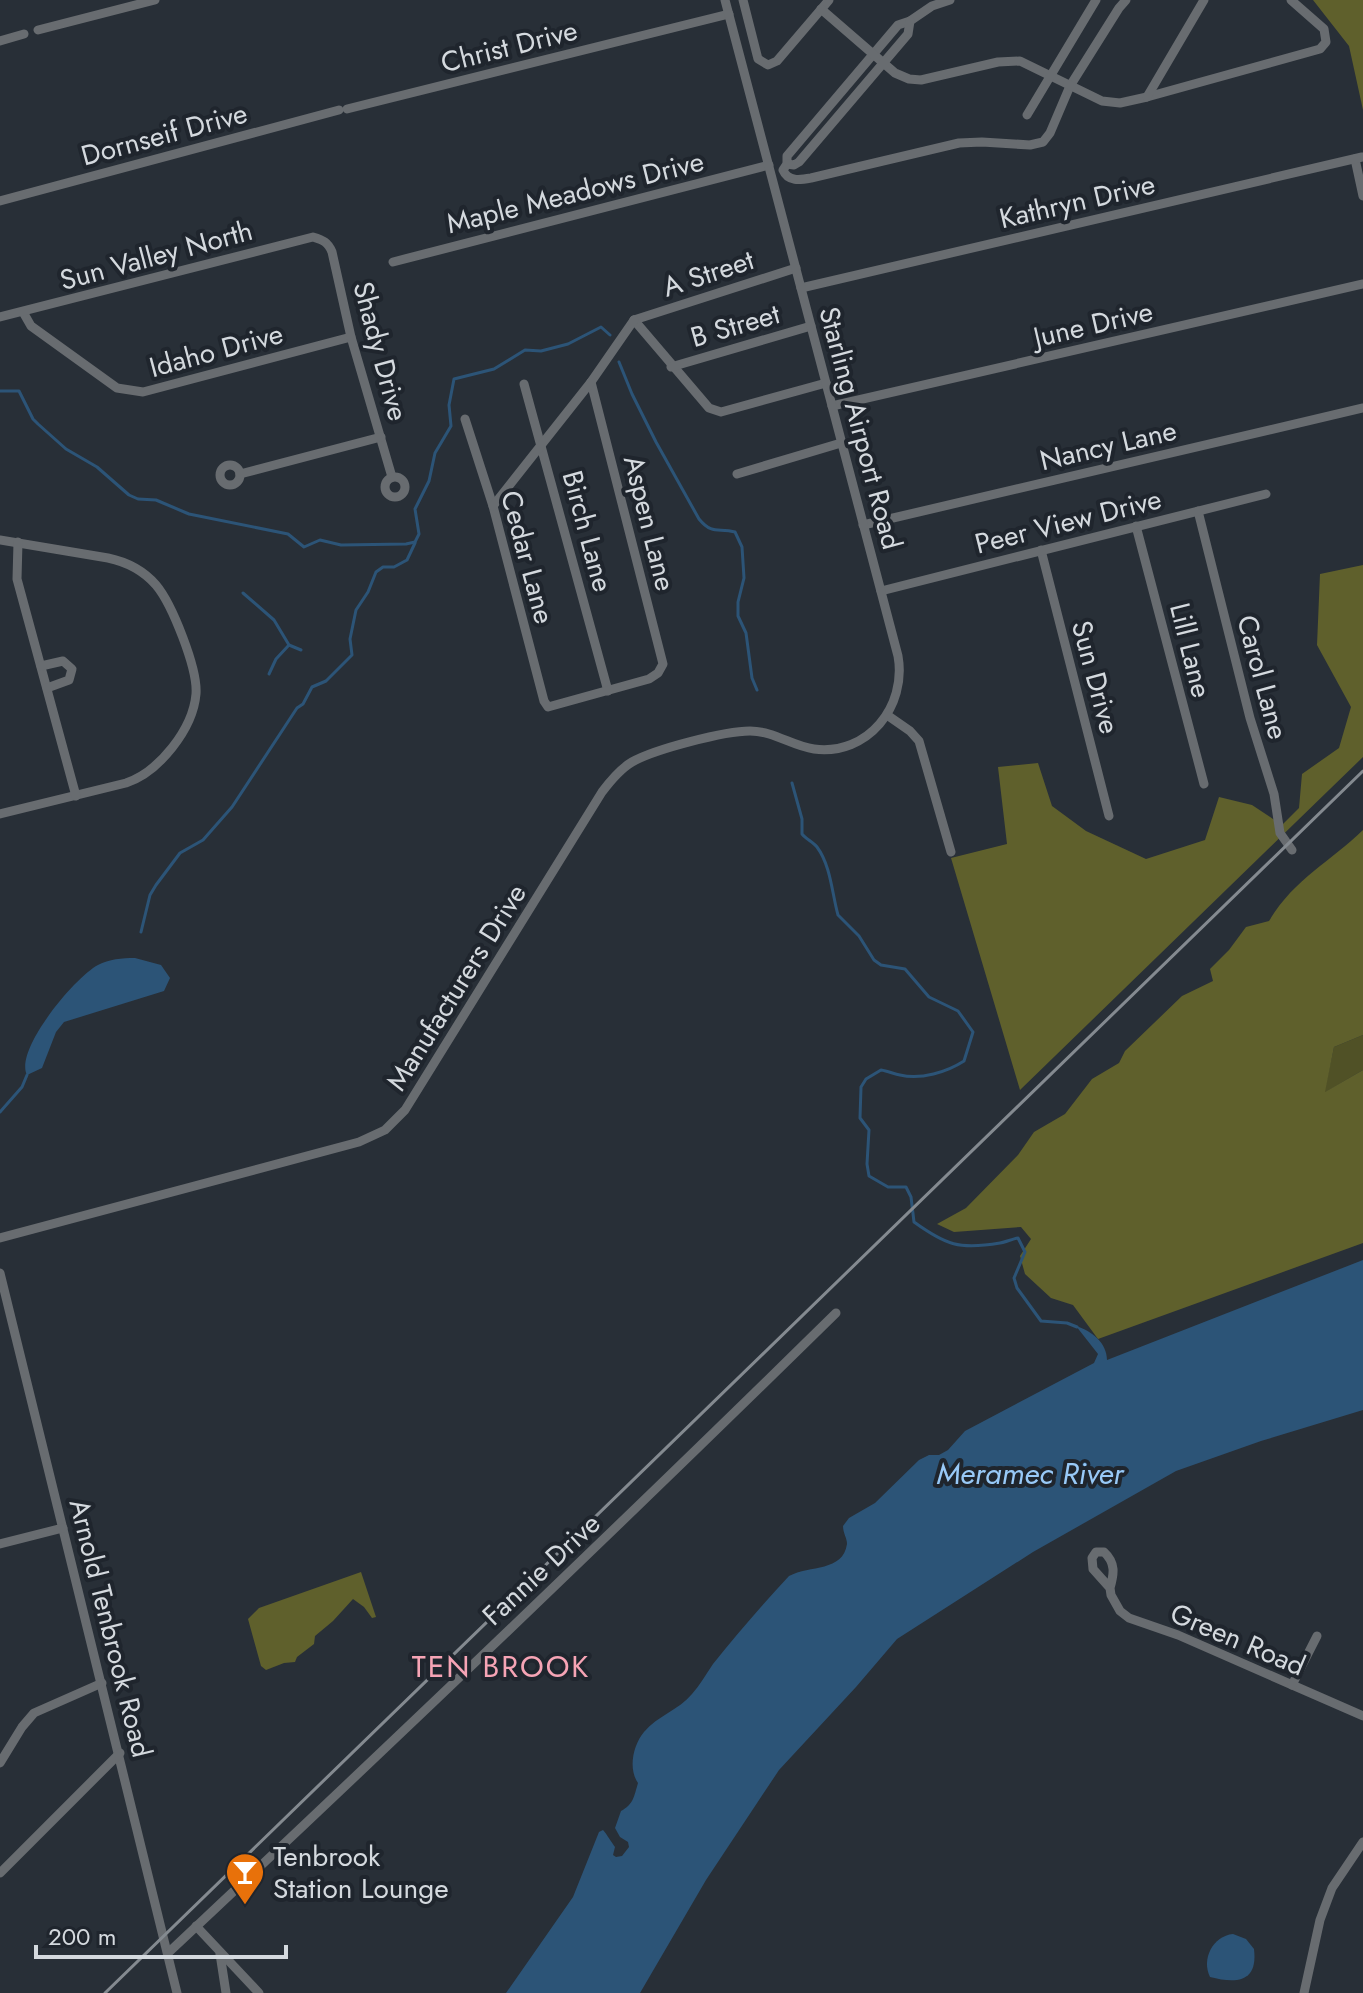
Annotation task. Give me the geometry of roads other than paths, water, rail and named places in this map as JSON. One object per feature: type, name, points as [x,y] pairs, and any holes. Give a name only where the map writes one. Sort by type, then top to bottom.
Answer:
[{"type":"street","points":[[38,30],[155,0]]},
{"type":"street","name":"Starling Airport Road","points":[[725,0],[900,669],[898,691],[887,715]]},
{"type":"street","points":[[743,0],[756,54],[764,64],[777,61],[829,0]]},
{"type":"street","points":[[950,0],[925,9],[910,21],[898,25],[787,156],[785,168],[792,179],[959,143],[978,141],[1030,145],[1043,142],[1070,86],[1122,4],[1107,0]]},
{"type":"street","points":[[1027,115],[1096,0]]},
{"type":"street","points":[[1147,97],[1204,0]]},
{"type":"street","points":[[821,9],[903,77],[914,80],[1013,60],[1026,63],[1108,103],[1147,97],[1320,49],[1326,42],[1324,29],[1291,0]]},
{"type":"street","name":"Christ Drive","points":[[343,110],[729,14]]},
{"type":"street","points":[[785,168],[799,162],[908,34],[910,21]]},
{"type":"street","points":[[0,41],[24,34]]},
{"type":"street","name":"Dornseif Drive","points":[[0,201],[343,110]]},
{"type":"street","points":[[1358,158],[1363,196]]},
{"type":"street","name":"Kathryn Drive","points":[[801,288],[1358,158]]},
{"type":"street","name":"Maple Meadows Drive","points":[[393,262],[785,168]]},
{"type":"street","name":"Sun Valley North","points":[[0,317],[313,237],[322,239]]},
{"type":"street","name":"Shady Drive","points":[[322,239],[332,252],[351,337],[392,477]]},
{"type":"street","name":"A Street","points":[[634,320],[796,268]]},
{"type":"street","name":"June Drive","points":[[832,406],[1363,284]]},
{"type":"street","name":"Idaho Drive","points":[[23,312],[31,326],[117,388],[134,392],[351,337]]},
{"type":"street","points":[[493,506],[591,382],[634,320],[709,408],[721,412],[826,383]]},
{"type":"street","name":"B Street","points":[[671,367],[811,326]]},
{"type":"street","name":"Aspen Lane","points":[[591,382],[663,664],[658,673],[649,679],[608,691]]},
{"type":"street","name":"Birch Lane","points":[[524,384],[608,691]]},
{"type":"street","name":"Nancy Lane","points":[[863,525],[1363,408]]},
{"type":"street","name":"Cedar Lane","points":[[465,419],[493,506],[548,707],[608,691]]},
{"type":"street","points":[[240,474],[381,437]]},
{"type":"street","points":[[737,474],[841,443]]},
{"type":"street","name":"Peer View Drive","points":[[881,591],[1266,494]]},
{"type":"street","name":"Carol Lane","points":[[1198,511],[1247,705],[1274,794],[1280,833],[1292,850]]},
{"type":"street","name":"Lill Lane","points":[[1136,526],[1204,784]]},
{"type":"street","points":[[0,540],[116,559],[142,572],[165,599],[193,666],[196,686],[194,707],[182,731],[158,763],[137,779],[0,814]]},
{"type":"street","points":[[18,542],[17,579],[76,796]]},
{"type":"street","name":"Sun Drive","points":[[1041,550],[1109,816]]},
{"type":"street","points":[[41,666],[63,661],[70,665],[72,671],[67,681],[47,688]]},
{"type":"street","points":[[887,715],[919,741],[951,852]]},
{"type":"street","name":"Manufacturers Drive","points":[[0,1238],[365,1140],[385,1130],[405,1110],[598,789],[627,765],[654,753],[750,731],[771,734],[812,749],[835,749],[865,737],[887,715]]},
{"type":"street","name":"Arnold Tenbrook Road","points":[[0,1273],[177,1993]]},
{"type":"street","name":"Fannie Drive","points":[[168,1953],[595,1550],[836,1313]]},
{"type":"street","points":[[0,1544],[63,1528]]},
{"type":"street","name":"Green Road","points":[[1110,1588],[1120,1611],[1129,1618],[1178,1635],[1363,1716]]},
{"type":"street","points":[[1292,1685],[1317,1636]]},
{"type":"street","points":[[0,1763],[34,1713],[102,1683]]},
{"type":"street","points":[[0,1873],[120,1753]]},
{"type":"street","points":[[1304,1993],[1320,1920],[1332,1888],[1363,1842]]},
{"type":"street","points":[[196,1926],[259,1993]]},
{"type":"street","points":[[220,1954],[226,1993]]},
{"type":"water","points":[[135,958],[161,965],[170,978],[164,991],[64,1022],[56,1032],[42,1068],[27,1075],[25,1064],[29,1049],[62,998],[88,972],[102,963]]},
{"type":"water","name":"Meramec River","points":[[1363,1260],[1363,1410],[1176,1471],[1033,1552],[897,1639],[779,1770],[706,1880],[640,1993],[506,1993],[573,1897],[599,1832],[603,1830],[615,1847],[613,1855],[616,1857],[622,1856],[629,1847],[615,1828],[621,1811],[631,1802],[638,1783],[633,1771],[633,1757],[644,1732],[692,1694],[722,1653],[789,1576],[832,1564],[839,1559],[847,1544],[843,1526],[849,1518],[875,1503],[919,1460],[929,1455],[939,1455],[948,1450],[965,1431],[1094,1363],[1098,1354],[1076,1326],[1098,1338],[1107,1360]]},
{"type":"water","points":[[1233,1934],[1246,1939],[1254,1949],[1253,1968],[1244,1978],[1237,1980],[1210,1977],[1207,1963],[1211,1950],[1220,1939]]},
{"type":"waterway","points":[[0,391],[19,391],[38,424],[66,449],[97,467],[138,499],[156,500],[189,514],[288,534],[304,547],[320,540],[341,545],[406,544],[415,542],[419,534],[415,509],[429,481],[435,453],[451,426],[449,405],[454,379],[494,369],[525,350],[541,351],[568,344],[601,327],[610,335]]},
{"type":"waterway","points":[[619,362],[656,442],[699,519],[712,529],[735,532],[742,547],[744,578],[738,616],[746,633],[752,678],[757,690]]},
{"type":"waterway","points":[[141,932],[150,895],[180,853],[203,840],[232,807],[312,687],[326,681],[352,655],[350,639],[356,610],[376,572],[407,560],[415,543]]},
{"type":"waterway","points":[[243,593],[274,620],[289,645],[301,650]]},
{"type":"waterway","points":[[269,674],[276,659],[289,645]]},
{"type":"waterway","points":[[792,783],[802,819],[802,834],[817,847],[825,863],[838,915],[859,936],[874,960],[881,965],[905,969],[929,997],[958,1011],[973,1032],[964,1061],[950,1069],[916,1076],[881,1070],[866,1079],[861,1087],[860,1118],[869,1130],[869,1176],[888,1187],[906,1187],[911,1197],[914,1222],[944,1241],[974,1246],[1018,1238],[1025,1252],[1014,1278],[1017,1288],[1041,1321],[1077,1327]]},
{"type":"waterway","points":[[0,1112],[22,1087],[27,1075]]},
{"type":"railway","points":[[105,1993],[1363,771]]},
{"type":"place","name":"Tenbrook Station Lounge","points":[[245,1906]]},
{"type":"district","name":"TEN BROOK","points":[[501,1667]]}]
